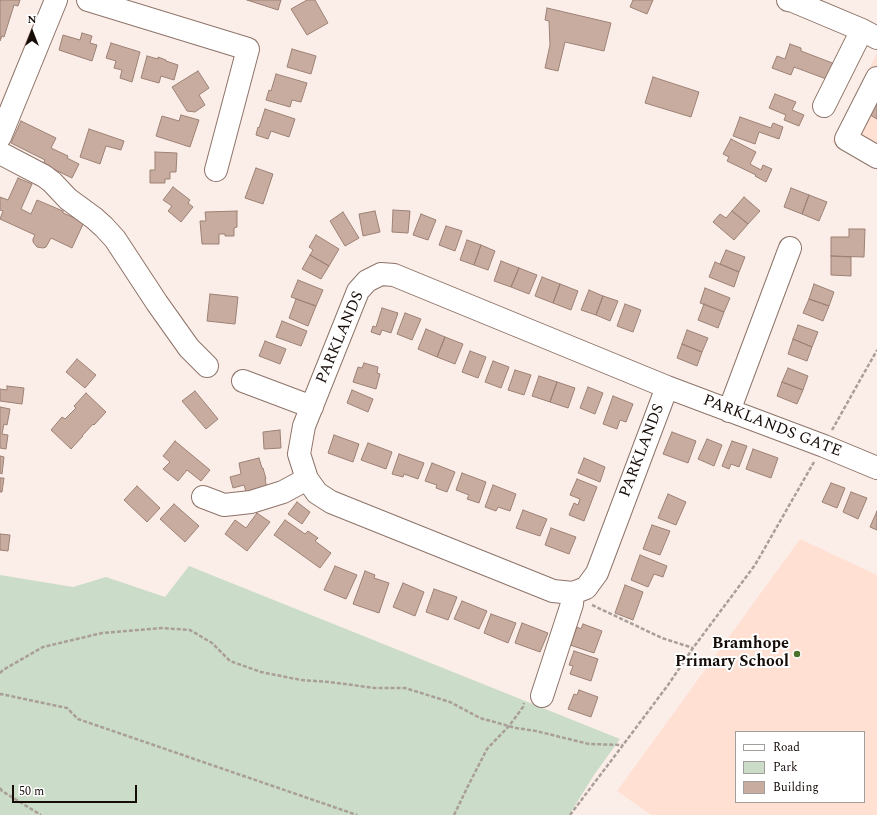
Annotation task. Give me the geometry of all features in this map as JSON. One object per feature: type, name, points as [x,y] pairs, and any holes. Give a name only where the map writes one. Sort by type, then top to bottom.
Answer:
[{"type":"street","points":[[0,137],[56,0]]},
{"type":"street","points":[[88,0],[248,49],[216,170]]},
{"type":"street","points":[[791,0],[869,34],[824,106]]},
{"type":"street","points":[[877,78],[846,139],[877,157]]},
{"type":"street","points":[[0,153],[44,176],[52,182],[68,199],[104,227],[115,239],[189,348],[207,366]]},
{"type":"street","points":[[729,411],[790,248]]},
{"type":"street","name":"PARKLANDS","points":[[381,274],[394,276],[667,387],[597,573],[586,588],[573,593],[554,591],[331,502],[317,493],[307,479],[300,454],[304,426],[312,406],[358,291],[367,280],[381,274]]},
{"type":"street","points":[[243,381],[312,406]]},
{"type":"street","name":"PARKLANDS GATE","points":[[667,387],[824,446],[877,468]]},
{"type":"street","points":[[203,497],[224,505],[251,502],[282,492],[307,479]]},
{"type":"street","points":[[542,696],[572,604],[573,593]]},
{"type":"path","points":[[570,815],[668,685],[693,648],[755,565],[824,446],[877,350]]},
{"type":"path","points":[[613,615],[662,638],[693,648]]},
{"type":"path","points":[[0,674],[3,670],[43,647],[102,633],[162,628],[190,630],[212,644],[230,661],[261,672],[301,680],[375,688],[405,688],[450,702],[480,718],[509,726],[589,744],[623,745]]},
{"type":"path","points":[[0,695],[67,708],[78,719],[357,815]]},
{"type":"path","points":[[454,815],[487,749],[509,726],[523,707]]},
{"type":"path","points":[[0,788],[2,791],[41,815]]},
{"type":"shaded area","points":[[877,53],[877,168],[832,142]]},
{"type":"shaded area","name":"Bramhope Primary School","points":[[800,539],[877,575],[877,815],[651,815],[617,791]]},
{"type":"green space","points":[[189,566],[620,739],[594,775],[569,815],[0,815],[0,575],[73,587],[106,577],[165,597]]},
{"type":"building","points":[[0,0],[20,0],[18,6],[14,5],[4,37],[2,36],[0,41]]},
{"type":"building","points":[[247,0],[281,0],[278,10]]},
{"type":"building","points":[[307,0],[315,0],[328,23],[307,35],[291,9]]},
{"type":"building","points":[[633,0],[653,0],[647,14],[630,7]]},
{"type":"building","points":[[547,8],[611,23],[604,51],[565,42],[558,71],[545,68],[550,45],[549,21],[545,20]]},
{"type":"building","points":[[82,33],[92,36],[90,43],[97,45],[92,61],[59,50],[63,35],[80,40]]},
{"type":"building","points":[[111,43],[140,52],[132,82],[120,78],[122,70],[114,68],[116,61],[106,58]]},
{"type":"building","points":[[790,44],[801,48],[801,51],[835,64],[829,80],[794,67],[791,75],[772,68],[777,56],[785,59]]},
{"type":"building","points":[[292,49],[316,56],[311,74],[287,67]]},
{"type":"building","points":[[147,56],[158,59],[158,57],[178,65],[174,80],[161,76],[159,83],[141,78]]},
{"type":"building","points":[[198,71],[209,88],[199,95],[205,105],[195,112],[187,111],[172,87]]},
{"type":"building","points":[[276,74],[307,83],[301,102],[292,100],[290,107],[266,100],[269,90],[271,91]]},
{"type":"building","points":[[653,77],[699,92],[691,117],[645,103]]},
{"type":"building","points":[[877,92],[877,119],[865,112]]},
{"type":"building","points":[[775,94],[796,102],[792,110],[804,115],[799,126],[784,120],[786,115],[769,108]]},
{"type":"building","points":[[265,109],[295,119],[289,137],[271,131],[268,139],[256,135]]},
{"type":"building","points":[[181,115],[199,120],[190,147],[156,136],[162,116],[179,121]]},
{"type":"building","points":[[740,117],[771,128],[773,123],[783,127],[779,139],[759,132],[755,144],[733,136]]},
{"type":"building","points":[[21,121],[56,138],[51,148],[68,156],[67,158],[79,164],[72,178],[43,164],[45,160],[11,143]]},
{"type":"building","points":[[89,129],[124,141],[121,150],[106,146],[100,164],[80,157]]},
{"type":"building","points":[[731,139],[756,152],[750,164],[761,170],[763,165],[772,169],[766,182],[755,176],[756,175],[727,161],[729,157],[723,154]]},
{"type":"building","points":[[155,152],[177,153],[176,172],[170,172],[170,179],[165,179],[165,183],[150,183],[150,170],[155,170]]},
{"type":"building","points":[[256,168],[273,174],[263,204],[245,198]]},
{"type":"building","points":[[18,178],[32,184],[21,209],[31,214],[37,200],[84,222],[72,248],[51,238],[46,247],[37,247],[33,242],[35,235],[0,219],[3,211],[0,210],[0,197],[8,200]]},
{"type":"building","points":[[173,187],[190,200],[188,203],[193,207],[181,222],[168,211],[172,206],[163,200]]},
{"type":"building","points":[[791,188],[809,195],[802,214],[784,207]]},
{"type":"building","points":[[809,195],[827,202],[819,221],[802,214]]},
{"type":"building","points":[[744,197],[760,211],[748,224],[732,211]]},
{"type":"building","points":[[393,210],[410,211],[408,233],[392,232]]},
{"type":"building","points":[[237,211],[237,227],[234,228],[234,236],[219,234],[219,244],[202,244],[200,221],[206,221],[205,212]]},
{"type":"building","points":[[375,211],[380,232],[363,236],[359,214]]},
{"type":"building","points":[[732,211],[748,224],[734,240],[713,222],[720,214],[726,218]]},
{"type":"building","points":[[343,212],[359,238],[345,246],[330,221]]},
{"type":"building","points":[[421,214],[436,220],[428,240],[413,235]]},
{"type":"building","points":[[446,226],[462,231],[455,251],[439,245]]},
{"type":"building","points":[[849,229],[865,229],[864,257],[831,256],[831,237],[849,237]]},
{"type":"building","points":[[316,235],[339,249],[329,266],[310,255],[313,250],[309,247]]},
{"type":"building","points":[[467,240],[481,245],[474,265],[460,260]]},
{"type":"building","points":[[481,245],[495,251],[488,270],[474,265]]},
{"type":"building","points":[[726,250],[745,257],[739,272],[720,264]]},
{"type":"building","points":[[310,255],[329,266],[321,279],[302,269]]},
{"type":"building","points":[[831,256],[851,257],[851,276],[831,275]]},
{"type":"building","points":[[501,261],[519,268],[511,287],[494,281]]},
{"type":"building","points":[[715,262],[739,272],[734,287],[709,277]]},
{"type":"building","points":[[519,268],[537,275],[529,294],[511,287]]},
{"type":"building","points":[[542,277],[560,284],[553,303],[535,296]]},
{"type":"building","points":[[298,280],[323,290],[316,306],[291,297]]},
{"type":"building","points":[[560,284],[578,291],[571,310],[553,303]]},
{"type":"building","points":[[814,284],[834,292],[829,306],[809,299]]},
{"type":"building","points":[[705,288],[730,298],[724,312],[700,303]]},
{"type":"building","points":[[589,290],[603,296],[596,315],[581,310]]},
{"type":"building","points":[[210,294],[238,297],[235,324],[207,321]]},
{"type":"building","points":[[603,296],[618,301],[610,321],[596,315]]},
{"type":"building","points":[[296,299],[316,306],[308,326],[289,318]]},
{"type":"building","points":[[809,299],[829,306],[823,321],[803,313]]},
{"type":"building","points":[[625,304],[641,310],[633,332],[617,326]]},
{"type":"building","points":[[704,304],[724,312],[718,328],[698,320]]},
{"type":"building","points":[[382,308],[398,313],[391,333],[382,330],[380,335],[371,332],[373,326],[376,327]]},
{"type":"building","points":[[405,313],[421,319],[412,340],[397,334]]},
{"type":"building","points":[[282,321],[307,331],[301,346],[276,337]]},
{"type":"building","points":[[798,325],[818,332],[812,347],[793,339]]},
{"type":"building","points":[[426,329],[445,337],[437,357],[418,349]]},
{"type":"building","points":[[687,330],[708,338],[702,352],[682,344]]},
{"type":"building","points":[[445,337],[463,344],[455,364],[437,357]]},
{"type":"building","points":[[793,339],[812,347],[807,361],[788,354]]},
{"type":"building","points":[[265,341],[286,349],[280,364],[259,356]]},
{"type":"building","points":[[682,344],[702,352],[697,366],[677,358]]},
{"type":"building","points":[[470,351],[486,357],[478,378],[462,372]]},
{"type":"building","points":[[77,359],[96,375],[85,388],[66,372]]},
{"type":"building","points":[[493,361],[509,367],[501,388],[485,382]]},
{"type":"building","points":[[364,363],[378,367],[377,373],[380,374],[376,389],[353,382],[358,367],[362,368]]},
{"type":"building","points":[[788,368],[808,376],[803,390],[782,382]]},
{"type":"building","points":[[515,370],[531,375],[524,395],[508,390]]},
{"type":"building","points":[[539,376],[557,382],[550,402],[532,396]]},
{"type":"building","points":[[557,382],[575,388],[568,408],[550,402]]},
{"type":"building","points":[[782,382],[803,390],[797,404],[777,396]]},
{"type":"building","points":[[7,386],[24,388],[22,404],[0,401],[0,389],[7,390]]},
{"type":"building","points":[[588,387],[603,393],[595,414],[580,408]]},
{"type":"building","points":[[352,390],[373,399],[368,412],[347,403]]},
{"type":"building","points":[[195,391],[218,419],[206,429],[182,401]]},
{"type":"building","points":[[86,393],[106,412],[71,449],[51,430],[62,417],[65,419],[76,408],[74,406]]},
{"type":"building","points":[[613,396],[633,404],[626,422],[620,420],[617,429],[603,424]]},
{"type":"building","points":[[0,407],[10,409],[7,425],[4,424],[2,434],[8,435],[6,449],[0,448]]},
{"type":"building","points":[[280,430],[281,448],[264,449],[263,432]]},
{"type":"building","points":[[672,432],[696,441],[688,463],[663,454]]},
{"type":"building","points":[[334,435],[359,444],[353,462],[328,453]]},
{"type":"building","points":[[707,439],[722,445],[714,466],[698,459]]},
{"type":"building","points":[[175,441],[210,470],[201,481],[187,470],[178,481],[163,469],[170,462],[163,456]]},
{"type":"building","points":[[732,441],[747,446],[739,467],[731,464],[729,469],[722,466]]},
{"type":"building","points":[[368,443],[392,452],[386,469],[361,460]]},
{"type":"building","points":[[753,449],[778,458],[771,478],[746,469]]},
{"type":"building","points":[[399,454],[424,463],[418,479],[404,474],[403,477],[392,474]]},
{"type":"building","points":[[0,456],[4,457],[2,474],[0,473]]},
{"type":"building","points":[[259,458],[266,479],[267,489],[247,495],[244,485],[233,488],[230,477],[241,474],[239,463]]},
{"type":"building","points":[[584,458],[605,467],[600,482],[578,473]]},
{"type":"building","points":[[432,463],[455,472],[447,492],[436,488],[437,485],[425,481]]},
{"type":"building","points":[[462,473],[486,482],[479,503],[467,499],[469,495],[456,490]]},
{"type":"building","points":[[0,478],[4,478],[2,492],[0,492]]},
{"type":"building","points":[[577,479],[597,487],[584,521],[569,515],[574,503],[578,505],[580,499],[570,495]]},
{"type":"building","points":[[831,483],[845,488],[837,508],[822,502]]},
{"type":"building","points":[[493,485],[516,494],[510,511],[498,507],[496,511],[485,507]]},
{"type":"building","points":[[137,486],[160,508],[147,522],[124,500]]},
{"type":"building","points":[[851,492],[867,498],[858,519],[843,512]]},
{"type":"building","points":[[668,494],[686,502],[676,525],[658,518]]},
{"type":"building","points":[[297,502],[310,512],[302,524],[288,514]]},
{"type":"building","points":[[174,504],[199,526],[185,542],[160,519]]},
{"type":"building","points":[[523,510],[547,519],[540,536],[516,528]]},
{"type":"building","points":[[877,511],[877,530],[870,527]]},
{"type":"building","points":[[257,513],[270,522],[247,551],[225,534],[235,520],[246,528]]},
{"type":"building","points":[[285,520],[305,534],[308,531],[318,538],[315,541],[331,553],[320,568],[274,535]]},
{"type":"building","points":[[652,525],[670,531],[660,555],[643,549]]},
{"type":"building","points":[[551,528],[576,537],[569,554],[545,545]]},
{"type":"building","points":[[0,534],[10,535],[8,551],[0,550]]},
{"type":"building","points":[[640,555],[667,566],[663,577],[654,574],[648,587],[631,580]]},
{"type":"building","points":[[335,566],[357,575],[346,599],[324,590]]},
{"type":"building","points":[[365,571],[375,575],[374,578],[389,583],[379,613],[353,604]]},
{"type":"building","points":[[403,583],[424,592],[415,616],[393,607]]},
{"type":"building","points":[[625,585],[643,592],[633,620],[615,613]]},
{"type":"building","points":[[434,589],[457,597],[448,620],[426,612]]},
{"type":"building","points":[[462,601],[487,611],[479,629],[454,619]]},
{"type":"building","points":[[491,614],[516,623],[508,643],[484,633]]},
{"type":"building","points":[[522,623],[548,633],[540,652],[515,643]]},
{"type":"building","points":[[583,624],[602,631],[594,653],[570,645],[577,627],[581,629]]},
{"type":"building","points":[[574,651],[598,659],[591,681],[570,674],[573,666],[569,665]]},
{"type":"building","points":[[579,690],[598,697],[591,717],[568,709],[574,694],[577,695]]},
{"type":"place","name":"Bramhope Primary School","points":[[797,654]]}]
